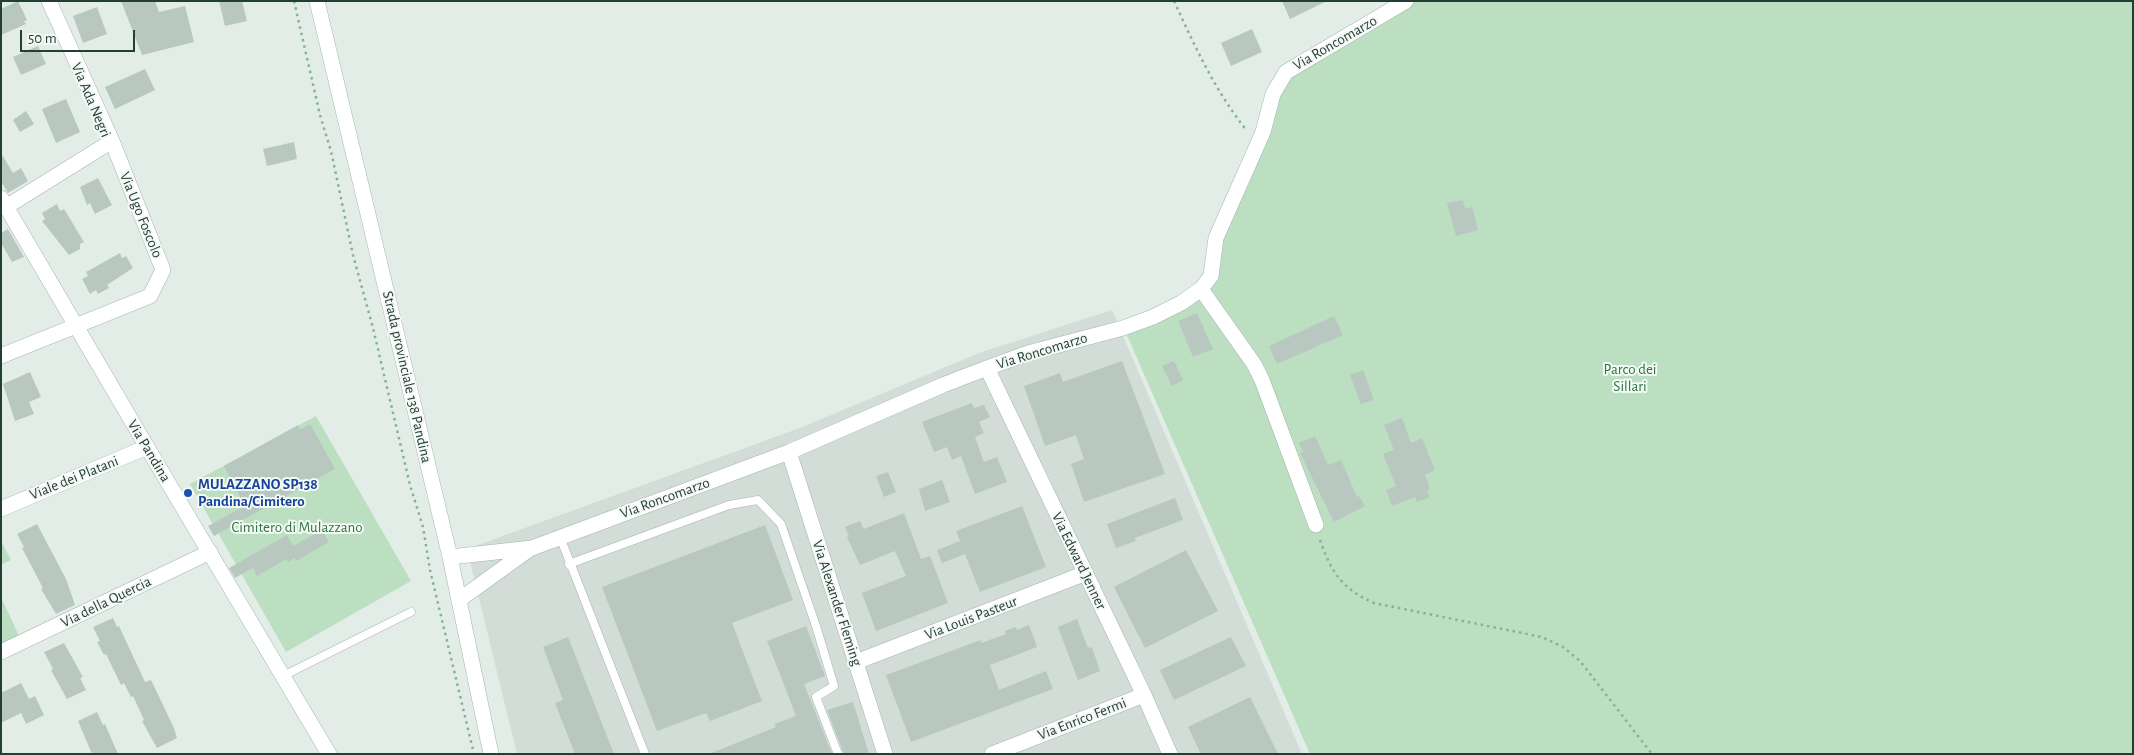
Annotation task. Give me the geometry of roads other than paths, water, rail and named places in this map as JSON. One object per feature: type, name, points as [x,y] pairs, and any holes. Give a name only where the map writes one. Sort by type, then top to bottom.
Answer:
[{"type":"street","name":"Via Ada Negri","points":[[4,202],[112,141],[49,1]]},
{"type":"street","name":"Strada provinciale 138 Pandina","points":[[317,1],[450,557],[491,754]]},
{"type":"street","name":"Via Roncomarzo","points":[[459,600],[532,548],[789,452],[943,385],[987,368],[1028,353],[1123,328],[1153,318],[1202,289],[1211,276],[1216,238],[1263,132],[1273,94],[1286,72],[1406,1]]},
{"type":"street","name":"Via Ugo Foscolo","points":[[1,356],[150,296],[163,270],[112,141]]},
{"type":"street","name":"Via Pandina","points":[[4,202],[75,326],[330,754]]},
{"type":"street","points":[[1202,289],[1254,364],[1262,380],[1316,525]]},
{"type":"street","name":"Via Edward Jenner","points":[[987,368],[1144,695],[1170,754]]},
{"type":"street","name":"Viale dei Platani","points":[[1,509],[148,447]]},
{"type":"street","name":"Via Alexander Fleming","points":[[789,452],[885,754]]},
{"type":"street","name":"Via Roncomarzo","points":[[450,557],[532,548]]},
{"type":"street","name":"Via della Quercia","points":[[1,652],[210,552]]},
{"type":"street","name":"Via Louis Pasteur","points":[[856,662],[1086,574]]},
{"type":"street","name":"Via Enrico Fermi","points":[[992,754],[1144,695]]},
{"type":"lane","points":[[569,564],[728,505],[758,500],[781,524],[816,626],[834,686],[816,697],[838,754]]},
{"type":"lane","points":[[560,537],[645,754]]},
{"type":"lane","points":[[284,676],[411,612]]},
{"type":"place","name":"MULAZZANO SP138 Pandina/Cimitero","points":[[188,493]]},
{"type":"park label","name":"Parco dei Sillari","points":[[1630,378]]},
{"type":"park label","name":"Cimitero di Mulazzano","points":[[297,527]]}]
